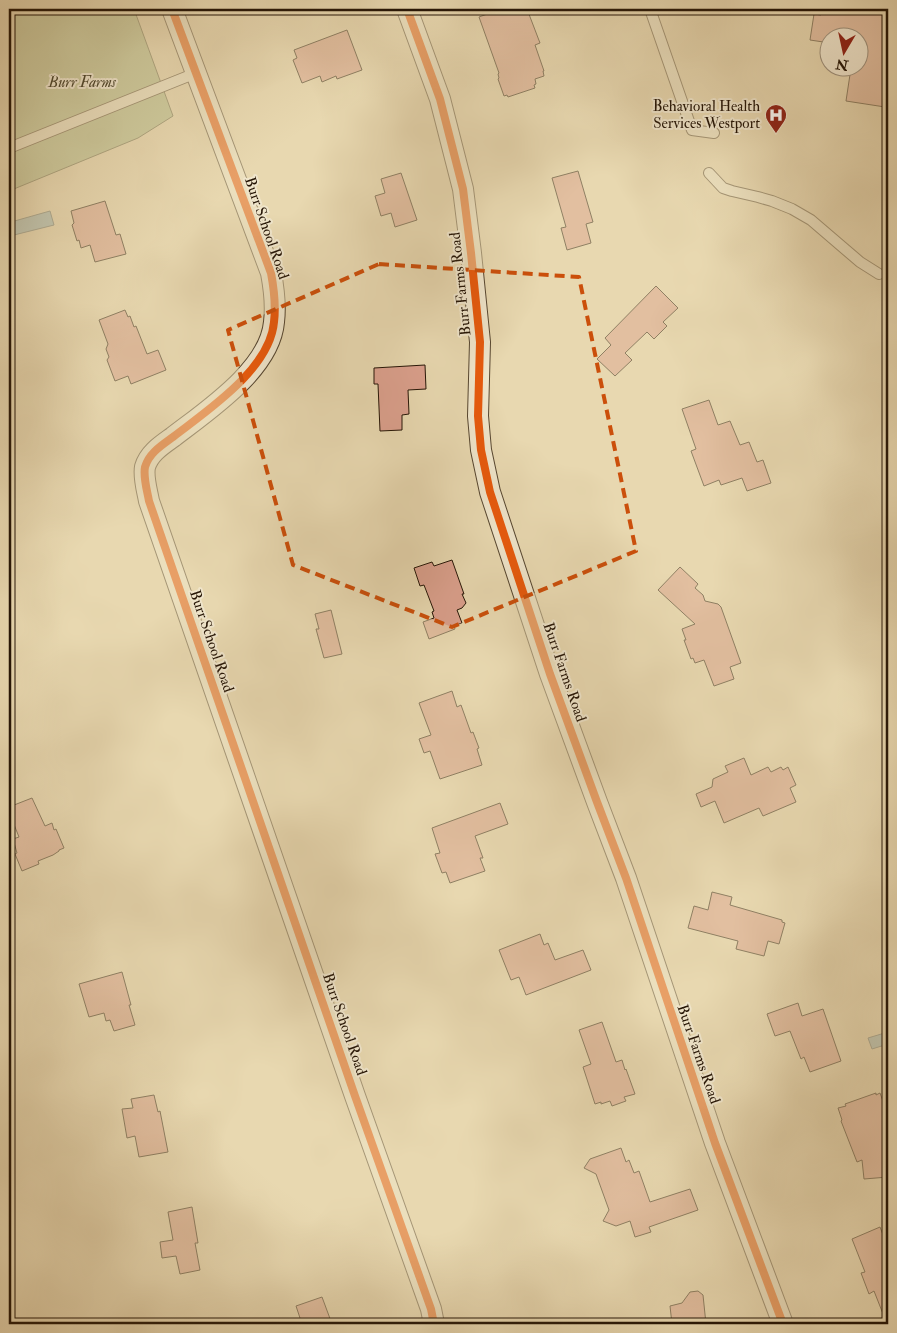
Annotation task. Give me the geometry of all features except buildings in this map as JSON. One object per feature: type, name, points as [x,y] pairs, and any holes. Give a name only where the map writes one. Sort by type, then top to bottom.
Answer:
[{"type":"street","name":"Burr School Road","points":[[172,9],[271,273],[275,296],[274,323],[271,338],[265,352],[248,374],[222,400],[153,452],[146,465],[144,474],[149,501],[355,1096],[431,1309],[434,1324]]},
{"type":"street","name":"Burr Farms Road","points":[[407,9],[440,99],[463,189],[480,342],[479,424],[481,450],[490,492],[554,683],[626,878],[715,1143],[783,1324]]},
{"type":"lane","points":[[650,9],[692,130],[714,133]]},
{"type":"lane","points":[[9,148],[196,73]]},
{"type":"lane","points":[[709,173],[724,188],[732,192],[772,201],[792,209],[811,220],[860,262],[879,274]]},
{"type":"highlighted area","points":[[379,264],[579,277],[636,551],[452,627],[293,565],[228,330]]},
{"type":"green space","name":"Burr Farms","points":[[9,9],[134,9],[173,116],[138,138],[9,191]]},
{"type":"water","points":[[50,211],[54,225],[14,235],[11,222]]},
{"type":"water","points":[[888,1032],[888,1044],[872,1049],[868,1038]]},
{"type":"cycle path","points":[[172,9],[271,273],[275,316],[270,339],[250,372],[219,401],[153,453],[145,467],[146,488],[355,1096],[431,1309],[434,1324]]},
{"type":"cycle path","points":[[407,9],[440,99],[463,189],[480,342],[478,416],[481,450],[490,492],[550,674],[626,878],[715,1143],[783,1324]]},
{"type":"place","name":"Behavioral Health Services Westport","points":[[776,134]]}]
